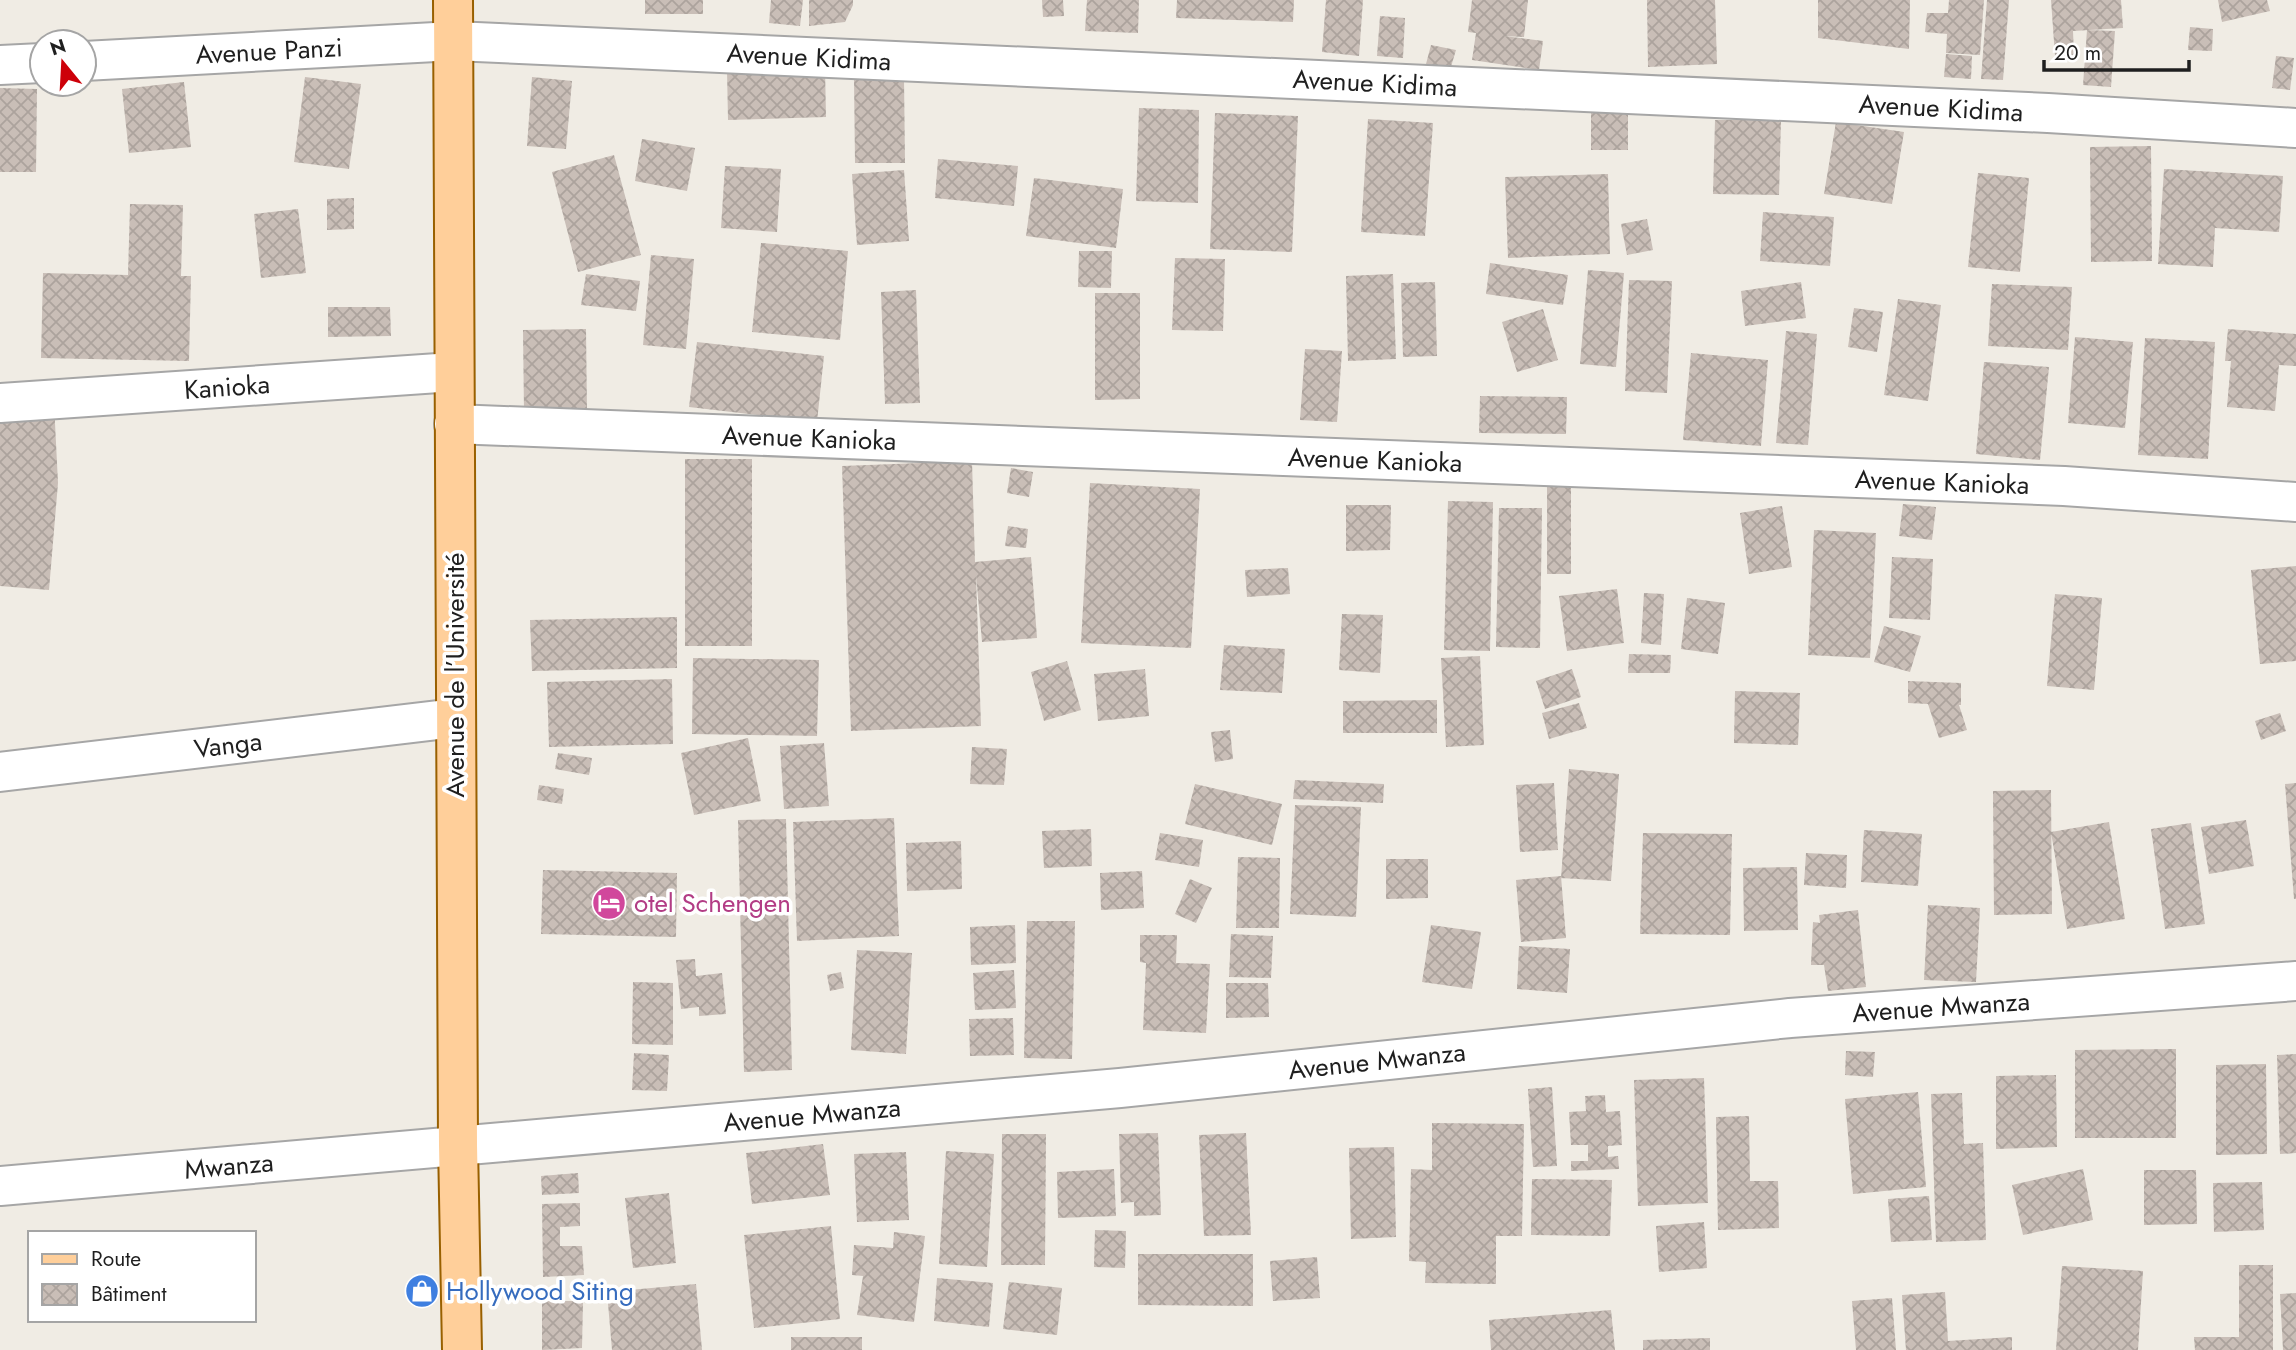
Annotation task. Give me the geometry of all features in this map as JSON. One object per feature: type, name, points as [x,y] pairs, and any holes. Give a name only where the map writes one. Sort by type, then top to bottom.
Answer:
[{"type":"main road","name":"Avenue de l’Université","points":[[453,0],[455,718],[462,1350]]},
{"type":"street","name":"Avenue Panzi","points":[[98,60],[454,41]]},
{"type":"street","name":"Avenue Kidima","points":[[454,41],[2034,112],[2296,128]]},
{"type":"street","points":[[0,65],[28,64]]},
{"type":"street","name":"Kanioka","points":[[0,403],[453,372]]},
{"type":"street","name":"Avenue Kanioka","points":[[454,424],[2064,486],[2296,502]]},
{"type":"street","name":"Vanga","points":[[0,772],[455,718]]},
{"type":"street","name":"Avenue Mwanza","points":[[458,1145],[1120,1088],[1790,1018],[2296,981]]},
{"type":"street","name":"Mwanza","points":[[0,1186],[458,1145]]},
{"type":"building","points":[[645,0],[703,0],[703,14],[645,14]]},
{"type":"building","points":[[771,0],[803,0],[800,26],[769,23]]},
{"type":"building","points":[[809,0],[853,0],[853,5],[845,22],[809,26]]},
{"type":"building","points":[[1042,0],[1063,0],[1064,16],[1043,17]]},
{"type":"building","points":[[1087,0],[1139,0],[1138,33],[1085,31]]},
{"type":"building","points":[[1177,0],[1294,0],[1293,22],[1176,18]]},
{"type":"building","points":[[1326,0],[1363,0],[1359,56],[1322,52]]},
{"type":"building","points":[[1472,0],[1528,0],[1524,37],[1504,36],[1543,41],[1539,70],[1472,60],[1476,33],[1468,32]]},
{"type":"building","points":[[1647,0],[1715,0],[1717,64],[1648,67]]},
{"type":"building","points":[[1818,0],[1910,0],[1909,49],[1818,38]]},
{"type":"building","points":[[1949,0],[1984,0],[1980,55],[1946,53],[1947,34],[1925,32],[1927,13],[1948,13]]},
{"type":"building","points":[[1987,0],[2009,0],[2003,80],[1981,79]]},
{"type":"building","points":[[2051,0],[2121,0],[2123,28],[2073,31],[2074,55],[2055,56]]},
{"type":"building","points":[[2218,0],[2267,0],[2270,11],[2222,22]]},
{"type":"building","points":[[1380,16],[1405,18],[1403,58],[1377,56]]},
{"type":"building","points":[[2190,27],[2213,29],[2212,51],[2188,50]]},
{"type":"building","points":[[2087,30],[2115,31],[2111,87],[2083,85]]},
{"type":"building","points":[[1431,45],[1456,50],[1450,70],[1426,64]]},
{"type":"building","points":[[1946,54],[1972,56],[1971,79],[1944,77]]},
{"type":"building","points":[[2276,56],[2294,58],[2290,90],[2272,88]]},
{"type":"building","points":[[825,67],[826,117],[728,120],[727,70]]},
{"type":"building","points":[[305,77],[361,84],[349,169],[294,162]]},
{"type":"building","points":[[532,77],[572,81],[566,149],[527,146]]},
{"type":"building","points":[[904,79],[905,163],[855,163],[854,80]]},
{"type":"building","points":[[184,82],[191,147],[129,153],[122,89]]},
{"type":"building","points":[[0,88],[28,89],[28,98],[37,98],[36,172],[0,172]]},
{"type":"building","points":[[1628,104],[1628,150],[1591,150],[1591,105]]},
{"type":"building","points":[[1139,108],[1199,110],[1198,203],[1136,201]]},
{"type":"building","points":[[1215,113],[1298,116],[1292,252],[1210,249]]},
{"type":"building","points":[[1368,119],[1433,123],[1425,236],[1361,232]]},
{"type":"building","points":[[1715,120],[1781,120],[1779,195],[1713,194]]},
{"type":"building","points":[[1836,122],[1904,132],[1892,204],[1824,194]]},
{"type":"building","points":[[642,139],[695,148],[687,191],[635,181]]},
{"type":"building","points":[[2151,146],[2152,261],[2091,262],[2090,147]]},
{"type":"building","points":[[614,155],[641,255],[578,272],[552,172]]},
{"type":"building","points":[[938,159],[1018,166],[1014,206],[935,198]]},
{"type":"building","points":[[725,166],[781,169],[777,232],[721,228]]},
{"type":"building","points":[[2164,169],[2283,176],[2279,232],[2215,228],[2213,267],[2158,264]]},
{"type":"building","points":[[904,170],[909,241],[857,245],[852,174]]},
{"type":"building","points":[[1978,173],[2029,178],[2020,272],[1968,267]]},
{"type":"building","points":[[1608,174],[1610,254],[1508,258],[1505,177]]},
{"type":"building","points":[[1034,178],[1123,189],[1116,248],[1026,236]]},
{"type":"building","points":[[354,198],[354,229],[327,230],[327,199]]},
{"type":"building","points":[[130,204],[183,205],[181,276],[191,276],[189,361],[41,358],[43,273],[128,275]]},
{"type":"building","points":[[298,209],[306,273],[261,278],[254,214]]},
{"type":"building","points":[[1763,212],[1834,217],[1830,266],[1760,261]]},
{"type":"building","points":[[1647,219],[1653,250],[1627,255],[1621,224]]},
{"type":"building","points":[[761,243],[848,251],[840,340],[752,332]]},
{"type":"building","points":[[1079,251],[1112,251],[1111,288],[1078,287]]},
{"type":"building","points":[[651,255],[694,259],[686,349],[643,345]]},
{"type":"building","points":[[1175,258],[1225,259],[1223,331],[1172,330]]},
{"type":"building","points":[[1490,263],[1568,275],[1563,305],[1486,294]]},
{"type":"building","points":[[1588,270],[1624,273],[1616,367],[1580,364]]},
{"type":"building","points":[[586,274],[640,281],[636,311],[581,305]]},
{"type":"building","points":[[1393,274],[1396,359],[1348,361],[1346,276]]},
{"type":"building","points":[[1629,280],[1672,281],[1667,393],[1625,391]]},
{"type":"building","points":[[1435,282],[1437,356],[1403,357],[1401,283]]},
{"type":"building","points":[[1801,282],[1806,318],[1745,326],[1741,291]]},
{"type":"building","points":[[1992,284],[2072,287],[2068,350],[1988,346]]},
{"type":"building","points":[[916,290],[920,403],[885,404],[881,292]]},
{"type":"building","points":[[1095,293],[1140,293],[1140,399],[1095,400]]},
{"type":"building","points":[[1898,299],[1941,305],[1928,401],[1884,395]]},
{"type":"building","points":[[328,307],[390,307],[391,336],[328,337]]},
{"type":"building","points":[[1854,308],[1883,312],[1877,352],[1848,347]]},
{"type":"building","points":[[1543,309],[1558,360],[1517,372],[1502,322]]},
{"type":"building","points":[[586,329],[587,411],[524,412],[523,330]]},
{"type":"building","points":[[2228,329],[2296,334],[2296,366],[2279,365],[2275,411],[2227,407],[2231,361],[2225,361]]},
{"type":"building","points":[[1786,331],[1817,334],[1808,445],[1776,443]]},
{"type":"building","points":[[2075,337],[2133,342],[2125,428],[2068,423]]},
{"type":"building","points":[[2145,338],[2215,342],[2208,459],[2138,455]]},
{"type":"building","points":[[697,342],[824,356],[817,422],[689,407]]},
{"type":"building","points":[[1305,349],[1342,351],[1337,422],[1300,420]]},
{"type":"building","points":[[1691,353],[1768,360],[1761,446],[1683,440]]},
{"type":"building","points":[[1984,362],[2049,367],[2040,460],[1976,454]]},
{"type":"building","points":[[1480,396],[1567,397],[1566,434],[1479,433]]},
{"type":"building","points":[[54,403],[58,483],[49,590],[0,586],[0,406]]},
{"type":"building","points":[[685,459],[752,459],[752,646],[685,646]]},
{"type":"building","points":[[972,461],[975,562],[1031,557],[1037,638],[982,642],[976,575],[981,726],[851,731],[842,466]]},
{"type":"building","points":[[1011,468],[1033,472],[1029,497],[1007,493]]},
{"type":"building","points":[[1090,483],[1200,489],[1191,648],[1081,643]]},
{"type":"building","points":[[1547,487],[1571,487],[1571,574],[1547,574]]},
{"type":"building","points":[[1448,501],[1493,502],[1490,651],[1444,650]]},
{"type":"building","points":[[1903,504],[1936,507],[1932,540],[1899,536]]},
{"type":"building","points":[[1346,505],[1391,505],[1390,550],[1346,551]]},
{"type":"building","points":[[1782,506],[1792,567],[1749,574],[1740,513]]},
{"type":"building","points":[[1499,508],[1542,508],[1540,648],[1496,647]]},
{"type":"building","points":[[1008,526],[1028,529],[1026,548],[1005,546]]},
{"type":"building","points":[[1814,530],[1876,533],[1870,658],[1808,655]]},
{"type":"building","points":[[1892,557],[1933,559],[1930,620],[1889,618]]},
{"type":"building","points":[[2296,566],[2296,661],[2260,664],[2251,570]]},
{"type":"building","points":[[1288,568],[1290,594],[1247,597],[1245,570]]},
{"type":"building","points":[[1617,589],[1624,643],[1567,651],[1559,596]]},
{"type":"building","points":[[1644,593],[1664,594],[1661,645],[1641,643]]},
{"type":"building","points":[[2055,594],[2102,598],[2094,690],[2047,686]]},
{"type":"building","points":[[1687,598],[1725,603],[1718,654],[1681,649]]},
{"type":"building","points":[[1342,614],[1383,615],[1380,673],[1339,670]]},
{"type":"building","points":[[677,617],[677,668],[532,671],[530,620]]},
{"type":"building","points":[[1884,626],[1921,636],[1910,672],[1874,662]]},
{"type":"building","points":[[1224,645],[1285,649],[1282,693],[1220,690]]},
{"type":"building","points":[[1629,654],[1671,655],[1670,673],[1628,673]]},
{"type":"building","points":[[1480,656],[1484,745],[1446,747],[1441,658]]},
{"type":"building","points":[[693,658],[819,660],[817,736],[692,734]]},
{"type":"building","points":[[1067,661],[1081,710],[1044,721],[1031,672]]},
{"type":"building","points":[[1145,669],[1149,716],[1098,721],[1094,674]]},
{"type":"building","points":[[1572,669],[1581,697],[1545,709],[1536,681]]},
{"type":"building","points":[[672,679],[673,744],[549,747],[547,682]]},
{"type":"building","points":[[1908,681],[1961,683],[1959,705],[1967,730],[1939,738],[1928,704],[1908,703]]},
{"type":"building","points":[[1735,691],[1800,693],[1798,745],[1734,743]]},
{"type":"building","points":[[1437,700],[1437,733],[1343,733],[1343,701]]},
{"type":"building","points":[[1579,703],[1587,728],[1549,739],[1542,713]]},
{"type":"building","points":[[2280,713],[2286,731],[2261,740],[2255,721]]},
{"type":"building","points":[[1230,730],[1233,759],[1215,762],[1211,732]]},
{"type":"building","points":[[748,738],[761,801],[694,815],[681,753]]},
{"type":"building","points":[[824,743],[829,806],[784,809],[780,746]]},
{"type":"building","points":[[972,747],[1007,749],[1004,785],[970,784]]},
{"type":"building","points":[[558,753],[592,758],[589,775],[555,769]]},
{"type":"building","points":[[1569,769],[1619,774],[1611,881],[1561,878]]},
{"type":"building","points":[[1295,780],[1384,784],[1383,803],[1293,799]]},
{"type":"building","points":[[1554,783],[1558,850],[1520,852],[1516,785]]},
{"type":"building","points":[[2296,783],[2296,899],[2294,899],[2285,784]]},
{"type":"building","points":[[1195,784],[1282,804],[1272,845],[1185,824]]},
{"type":"building","points":[[539,785],[564,789],[562,804],[537,800]]},
{"type":"building","points":[[2051,790],[2052,914],[1994,915],[1993,791]]},
{"type":"building","points":[[1295,805],[1361,807],[1356,917],[1290,914]]},
{"type":"building","points":[[894,818],[899,936],[797,941],[793,822]]},
{"type":"building","points":[[786,819],[792,1070],[744,1072],[738,820]]},
{"type":"building","points":[[2246,820],[2254,866],[2209,874],[2201,827]]},
{"type":"building","points":[[2109,822],[2125,919],[2067,929],[2051,832]]},
{"type":"building","points":[[2191,823],[2205,924],[2165,929],[2151,829]]},
{"type":"building","points":[[1091,829],[1092,866],[1044,868],[1042,831]]},
{"type":"building","points":[[1864,830],[1922,834],[1918,886],[1861,882]]},
{"type":"building","points":[[1160,833],[1203,840],[1199,867],[1155,860]]},
{"type":"building","points":[[1643,833],[1732,834],[1730,935],[1640,934]]},
{"type":"building","points":[[961,841],[962,889],[907,891],[906,843]]},
{"type":"building","points":[[1806,853],[1847,855],[1846,888],[1804,885]]},
{"type":"building","points":[[1238,857],[1280,858],[1279,928],[1236,928]]},
{"type":"building","points":[[1386,859],[1428,859],[1428,898],[1386,899]]},
{"type":"building","points":[[1797,867],[1798,930],[1744,931],[1743,868]]},
{"type":"building","name":"otel Schengen","points":[[543,870],[677,873],[676,937],[541,934]]},
{"type":"building","points":[[1142,871],[1144,908],[1101,910],[1100,873]]},
{"type":"building","points":[[1561,876],[1566,938],[1521,942],[1516,880]]},
{"type":"building","points":[[1190,879],[1212,888],[1196,923],[1175,914]]},
{"type":"building","points":[[1928,905],[1980,908],[1976,982],[1924,980]]},
{"type":"building","points":[[1858,910],[1866,987],[1828,991],[1824,965],[1811,965],[1813,922],[1820,923],[1819,915]]},
{"type":"building","points":[[1027,921],[1075,921],[1072,1059],[1024,1058]]},
{"type":"building","points":[[1015,925],[1016,963],[971,965],[970,927]]},
{"type":"building","points":[[1431,925],[1481,932],[1472,989],[1422,982]]},
{"type":"building","points":[[1231,934],[1273,936],[1271,978],[1229,977]]},
{"type":"building","points":[[1140,935],[1177,935],[1176,963],[1210,964],[1206,1033],[1143,1030],[1146,963],[1140,962]]},
{"type":"building","points":[[1519,946],[1570,949],[1567,993],[1517,989]]},
{"type":"building","points":[[857,950],[912,953],[906,1054],[851,1050]]},
{"type":"building","points":[[695,959],[696,976],[722,973],[726,1014],[699,1016],[699,1007],[681,1009],[676,960]]},
{"type":"building","points":[[1014,970],[1016,1008],[975,1010],[973,973]]},
{"type":"building","points":[[841,972],[844,988],[830,991],[827,975]]},
{"type":"building","points":[[633,982],[673,983],[673,1045],[632,1044]]},
{"type":"building","points":[[1226,983],[1268,983],[1269,1017],[1226,1018]]},
{"type":"building","points":[[1013,1018],[1014,1055],[970,1056],[969,1019]]},
{"type":"building","points":[[2176,1049],[2176,1138],[2075,1138],[2075,1050]]},
{"type":"building","points":[[1846,1051],[1875,1052],[1873,1077],[1845,1075]]},
{"type":"building","points":[[634,1053],[669,1055],[667,1091],[632,1090]]},
{"type":"building","points":[[2296,1054],[2296,1153],[2280,1154],[2277,1055]]},
{"type":"building","points":[[2266,1064],[2267,1154],[2216,1155],[2216,1065]]},
{"type":"building","points":[[2056,1075],[2057,1147],[1996,1149],[1996,1076]]},
{"type":"building","points":[[1704,1078],[1708,1203],[1638,1206],[1634,1080]]},
{"type":"building","points":[[1552,1087],[1557,1166],[1533,1167],[1528,1089]]},
{"type":"building","points":[[1918,1092],[1926,1187],[1853,1194],[1845,1099]]},
{"type":"building","points":[[1962,1093],[1964,1144],[1983,1143],[1986,1240],[1936,1242],[1931,1094]]},
{"type":"building","points":[[1605,1095],[1606,1112],[1620,1111],[1622,1145],[1608,1146],[1608,1157],[1618,1156],[1619,1169],[1571,1171],[1571,1161],[1588,1161],[1588,1145],[1571,1145],[1569,1112],[1586,1111],[1585,1096]]},
{"type":"building","points":[[1749,1116],[1750,1181],[1778,1181],[1779,1228],[1718,1230],[1716,1117]]},
{"type":"building","points":[[1432,1123],[1524,1124],[1522,1236],[1496,1236],[1496,1284],[1425,1283],[1426,1262],[1409,1261],[1411,1169],[1432,1170]]},
{"type":"building","points":[[1158,1133],[1161,1215],[1134,1216],[1134,1202],[1121,1203],[1119,1134]]},
{"type":"building","points":[[1246,1133],[1251,1235],[1204,1236],[1199,1135]]},
{"type":"building","points":[[1002,1134],[1046,1134],[1045,1265],[1001,1265]]},
{"type":"building","points":[[823,1144],[830,1195],[752,1204],[746,1153]]},
{"type":"building","points":[[1394,1147],[1396,1237],[1351,1239],[1349,1148]]},
{"type":"building","points":[[946,1151],[994,1154],[987,1267],[939,1264]]},
{"type":"building","points":[[906,1152],[909,1220],[857,1222],[854,1154]]},
{"type":"building","points":[[1114,1169],[1116,1216],[1058,1218],[1057,1172]]},
{"type":"building","points":[[2083,1169],[2093,1220],[2023,1235],[2012,1185]]},
{"type":"building","points":[[2144,1170],[2196,1170],[2197,1224],[2144,1225]]},
{"type":"building","points":[[578,1173],[579,1193],[542,1195],[541,1176]]},
{"type":"building","points":[[1532,1179],[1612,1180],[1610,1236],[1531,1235]]},
{"type":"building","points":[[2262,1182],[2264,1230],[2214,1232],[2213,1183]]},
{"type":"building","points":[[669,1193],[676,1263],[633,1268],[625,1198]]},
{"type":"building","points":[[1929,1196],[1932,1240],[1891,1242],[1888,1199]]},
{"type":"building","points":[[580,1203],[580,1226],[560,1227],[560,1246],[582,1246],[584,1275],[543,1277],[542,1204]]},
{"type":"building","points":[[1704,1222],[1707,1268],[1659,1272],[1656,1226]]},
{"type":"building","points":[[831,1226],[840,1319],[754,1328],[744,1235]]},
{"type":"building","points":[[1095,1230],[1126,1231],[1125,1268],[1094,1267]]},
{"type":"building","points":[[894,1232],[925,1236],[914,1322],[857,1315],[863,1276],[852,1275],[854,1245],[893,1248]]},
{"type":"building","points":[[1138,1254],[1253,1254],[1253,1306],[1138,1305]]},
{"type":"building","points":[[1317,1257],[1320,1298],[1273,1301],[1270,1261]]},
{"type":"building","points":[[2239,1265],[2273,1265],[2273,1350],[2195,1350],[2194,1337],[2239,1337]]},
{"type":"building","points":[[2062,1266],[2143,1271],[2138,1350],[2056,1350]]},
{"type":"building","points":[[937,1278],[993,1283],[989,1327],[934,1321]]},
{"type":"building","points":[[1009,1282],[1062,1288],[1057,1335],[1003,1329]]},
{"type":"building","points":[[696,1284],[702,1350],[612,1350],[607,1292]]},
{"type":"building","points":[[1945,1292],[1948,1341],[2012,1337],[2012,1350],[1906,1350],[1902,1295]]},
{"type":"building","points":[[2296,1293],[2296,1350],[2283,1350],[2280,1294]]},
{"type":"building","points":[[1892,1298],[1896,1350],[1856,1350],[1852,1301]]},
{"type":"building","points":[[542,1301],[583,1301],[582,1348],[542,1350]]},
{"type":"building","points":[[1611,1310],[1615,1350],[1491,1350],[1489,1320]]},
{"type":"building","points":[[791,1337],[862,1337],[862,1350],[791,1350]]},
{"type":"building","points":[[1710,1338],[1710,1350],[1643,1350],[1643,1340]]},
{"type":"place","name":"otel Schengen","points":[[609,903]]},
{"type":"place","name":"Hollywood Siting","points":[[422,1291]]}]
